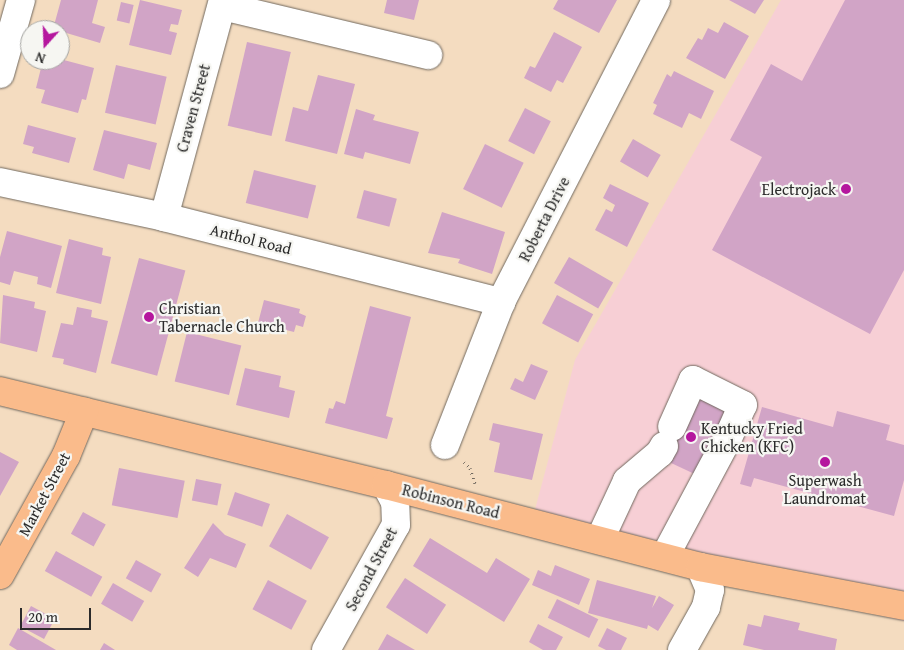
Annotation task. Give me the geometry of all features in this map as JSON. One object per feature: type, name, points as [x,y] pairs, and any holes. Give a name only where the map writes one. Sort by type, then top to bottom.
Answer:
[{"type":"main road","name":"Robinson Road","points":[[0,391],[483,509],[700,567],[904,606]]},
{"type":"main road","name":"Market Street","points":[[0,575],[66,456],[84,412]]},
{"type":"street","points":[[0,74],[21,0]]},
{"type":"street","name":"Roberta Drive","points":[[445,445],[501,302],[656,0]]},
{"type":"street","points":[[222,3],[428,55]]},
{"type":"street","name":"Craven Street","points":[[164,217],[222,3]]},
{"type":"street","name":"Anthol Road","points":[[0,182],[164,217],[501,302]]},
{"type":"street","points":[[600,539],[627,481],[660,454],[694,380],[743,405],[664,556]]},
{"type":"street","name":"Second Street","points":[[326,650],[396,525],[394,502],[386,485]]},
{"type":"street","points":[[682,650],[706,607],[710,590],[700,567]]},
{"type":"path","points":[[445,445],[470,468],[483,509]]},
{"type":"shaded area","points":[[781,0],[904,0],[904,621],[529,532],[575,360]]},
{"type":"building","points":[[61,0],[98,0],[92,23],[105,27],[100,43],[70,34],[70,20],[55,20]]},
{"type":"building","points":[[140,0],[182,10],[178,25],[171,24],[169,31],[177,33],[171,55],[129,45]]},
{"type":"building","points":[[387,0],[419,0],[414,20],[384,13]]},
{"type":"building","points":[[558,0],[617,0],[599,33],[553,9]]},
{"type":"building","points":[[729,0],[764,0],[755,14]]},
{"type":"building","points":[[845,0],[904,0],[904,270],[870,334],[712,250],[762,157],[730,140],[771,64],[802,81]]},
{"type":"building","points":[[121,2],[134,5],[129,23],[117,21]]},
{"type":"building","points":[[724,22],[749,36],[725,79],[686,58],[698,38],[702,40],[708,28],[718,33]]},
{"type":"building","points":[[554,32],[582,47],[563,83],[557,80],[551,92],[524,78],[530,66],[535,68]]},
{"type":"building","points":[[247,42],[291,52],[272,136],[228,126]]},
{"type":"building","points":[[70,62],[94,68],[86,100],[82,99],[78,113],[41,103],[45,90],[36,88],[40,70],[70,70]]},
{"type":"building","points":[[116,65],[167,77],[156,124],[105,113]]},
{"type":"building","points":[[674,71],[714,91],[701,119],[689,113],[682,128],[653,114],[657,105],[653,103],[667,74],[671,77]]},
{"type":"building","points":[[318,75],[355,84],[337,154],[285,141],[293,107],[308,111]]},
{"type":"building","points":[[525,108],[551,121],[534,154],[508,141]]},
{"type":"building","points":[[356,109],[375,115],[373,120],[419,132],[410,164],[365,152],[363,159],[344,154]]},
{"type":"building","points":[[28,125],[76,138],[69,163],[32,153],[34,147],[23,144]]},
{"type":"building","points":[[104,130],[157,143],[150,170],[128,164],[124,179],[93,170]]},
{"type":"building","points":[[633,139],[661,155],[648,178],[620,162]]},
{"type":"building","points":[[485,144],[524,163],[502,208],[463,189]]},
{"type":"building","points":[[254,170],[316,185],[308,218],[246,203]]},
{"type":"building","points":[[610,184],[649,203],[627,247],[595,230],[606,209],[612,212],[615,205],[603,198]]},
{"type":"building","points":[[364,190],[397,199],[389,227],[356,218]]},
{"type":"building","points":[[442,212],[505,232],[492,274],[458,263],[460,259],[428,253]]},
{"type":"building","points":[[7,231],[62,246],[51,288],[37,284],[38,277],[14,271],[10,285],[0,282],[0,257]]},
{"type":"building","points":[[69,239],[103,248],[102,255],[111,257],[101,304],[56,293]]},
{"type":"building","points":[[569,257],[613,283],[598,308],[554,283]]},
{"type":"building","name":"Christian Tabernacle Church","points":[[139,258],[185,270],[157,376],[111,363]]},
{"type":"building","points":[[3,295],[35,302],[34,308],[46,311],[37,352],[0,343]]},
{"type":"building","points":[[557,295],[593,314],[578,343],[542,323]]},
{"type":"building","points":[[264,300],[300,309],[299,313],[306,316],[303,327],[296,325],[294,332],[258,323]]},
{"type":"building","points":[[370,306],[411,317],[386,416],[393,418],[387,439],[325,423],[329,408],[333,409],[336,401],[345,404]]},
{"type":"building","points":[[77,307],[92,310],[91,317],[108,321],[96,373],[63,364],[64,359],[52,357],[61,323],[73,325]]},
{"type":"building","points":[[187,332],[241,346],[229,395],[175,381]]},
{"type":"building","points":[[531,364],[548,371],[535,400],[510,389],[515,378],[523,382]]},
{"type":"building","points":[[245,368],[281,376],[279,387],[295,391],[289,418],[236,405]]},
{"type":"building","name":"Kentucky Fried Chicken (KFC)","points":[[696,393],[732,410],[701,477],[665,460]]},
{"type":"building","name":"Superwash Laundromat","points":[[762,407],[833,427],[837,411],[890,425],[886,440],[904,445],[904,480],[894,516],[754,478],[751,487],[740,484]]},
{"type":"building","points":[[493,423],[543,434],[532,480],[494,472],[500,443],[489,440]]},
{"type":"building","points":[[0,452],[19,462],[0,496]]},
{"type":"building","points":[[119,468],[185,481],[178,518],[112,505]]},
{"type":"building","points":[[196,479],[222,484],[217,506],[192,501]]},
{"type":"building","points":[[235,492],[270,504],[262,527],[227,515]]},
{"type":"building","points":[[83,512],[106,525],[94,546],[71,534]]},
{"type":"building","points":[[287,514],[329,537],[311,570],[269,546]]},
{"type":"building","points":[[213,523],[225,535],[246,544],[236,568],[210,558],[198,577],[184,568]]},
{"type":"building","points":[[430,538],[487,573],[496,558],[530,579],[504,622],[413,566]]},
{"type":"building","points":[[56,551],[102,577],[91,597],[45,571]]},
{"type":"building","points":[[136,560],[161,574],[151,592],[126,578]]},
{"type":"building","points":[[555,565],[590,579],[579,605],[532,585],[538,570],[551,576]]},
{"type":"building","points":[[405,578],[446,605],[427,634],[386,607]]},
{"type":"building","points":[[268,580],[307,601],[291,630],[253,609]]},
{"type":"building","points":[[597,580],[656,596],[652,608],[659,596],[674,605],[658,631],[648,625],[647,629],[588,613]]},
{"type":"building","points":[[113,583],[144,601],[132,622],[101,604]]},
{"type":"building","points":[[557,599],[598,619],[589,638],[548,618]]},
{"type":"building","points":[[31,606],[55,619],[44,639],[20,626]]},
{"type":"building","points":[[764,615],[800,623],[798,630],[837,639],[835,650],[764,650],[743,645],[748,624],[761,627]]},
{"type":"building","points":[[538,624],[563,637],[556,650],[543,650],[529,642]]},
{"type":"building","points":[[18,628],[56,650],[17,650],[9,645]]},
{"type":"building","points":[[607,628],[627,638],[621,650],[606,650],[598,646]]},
{"type":"building","points":[[387,634],[415,650],[378,650]]},
{"type":"building","points":[[104,643],[115,650],[100,650]]},
{"type":"place","name":"Electrojack","points":[[846,189]]},
{"type":"place","name":"Christian Tabernacle Church","points":[[149,317]]},
{"type":"place","name":"Kentucky Fried Chicken (KFC)","points":[[691,437]]},
{"type":"place","name":"Superwash Laundromat","points":[[825,462]]}]
